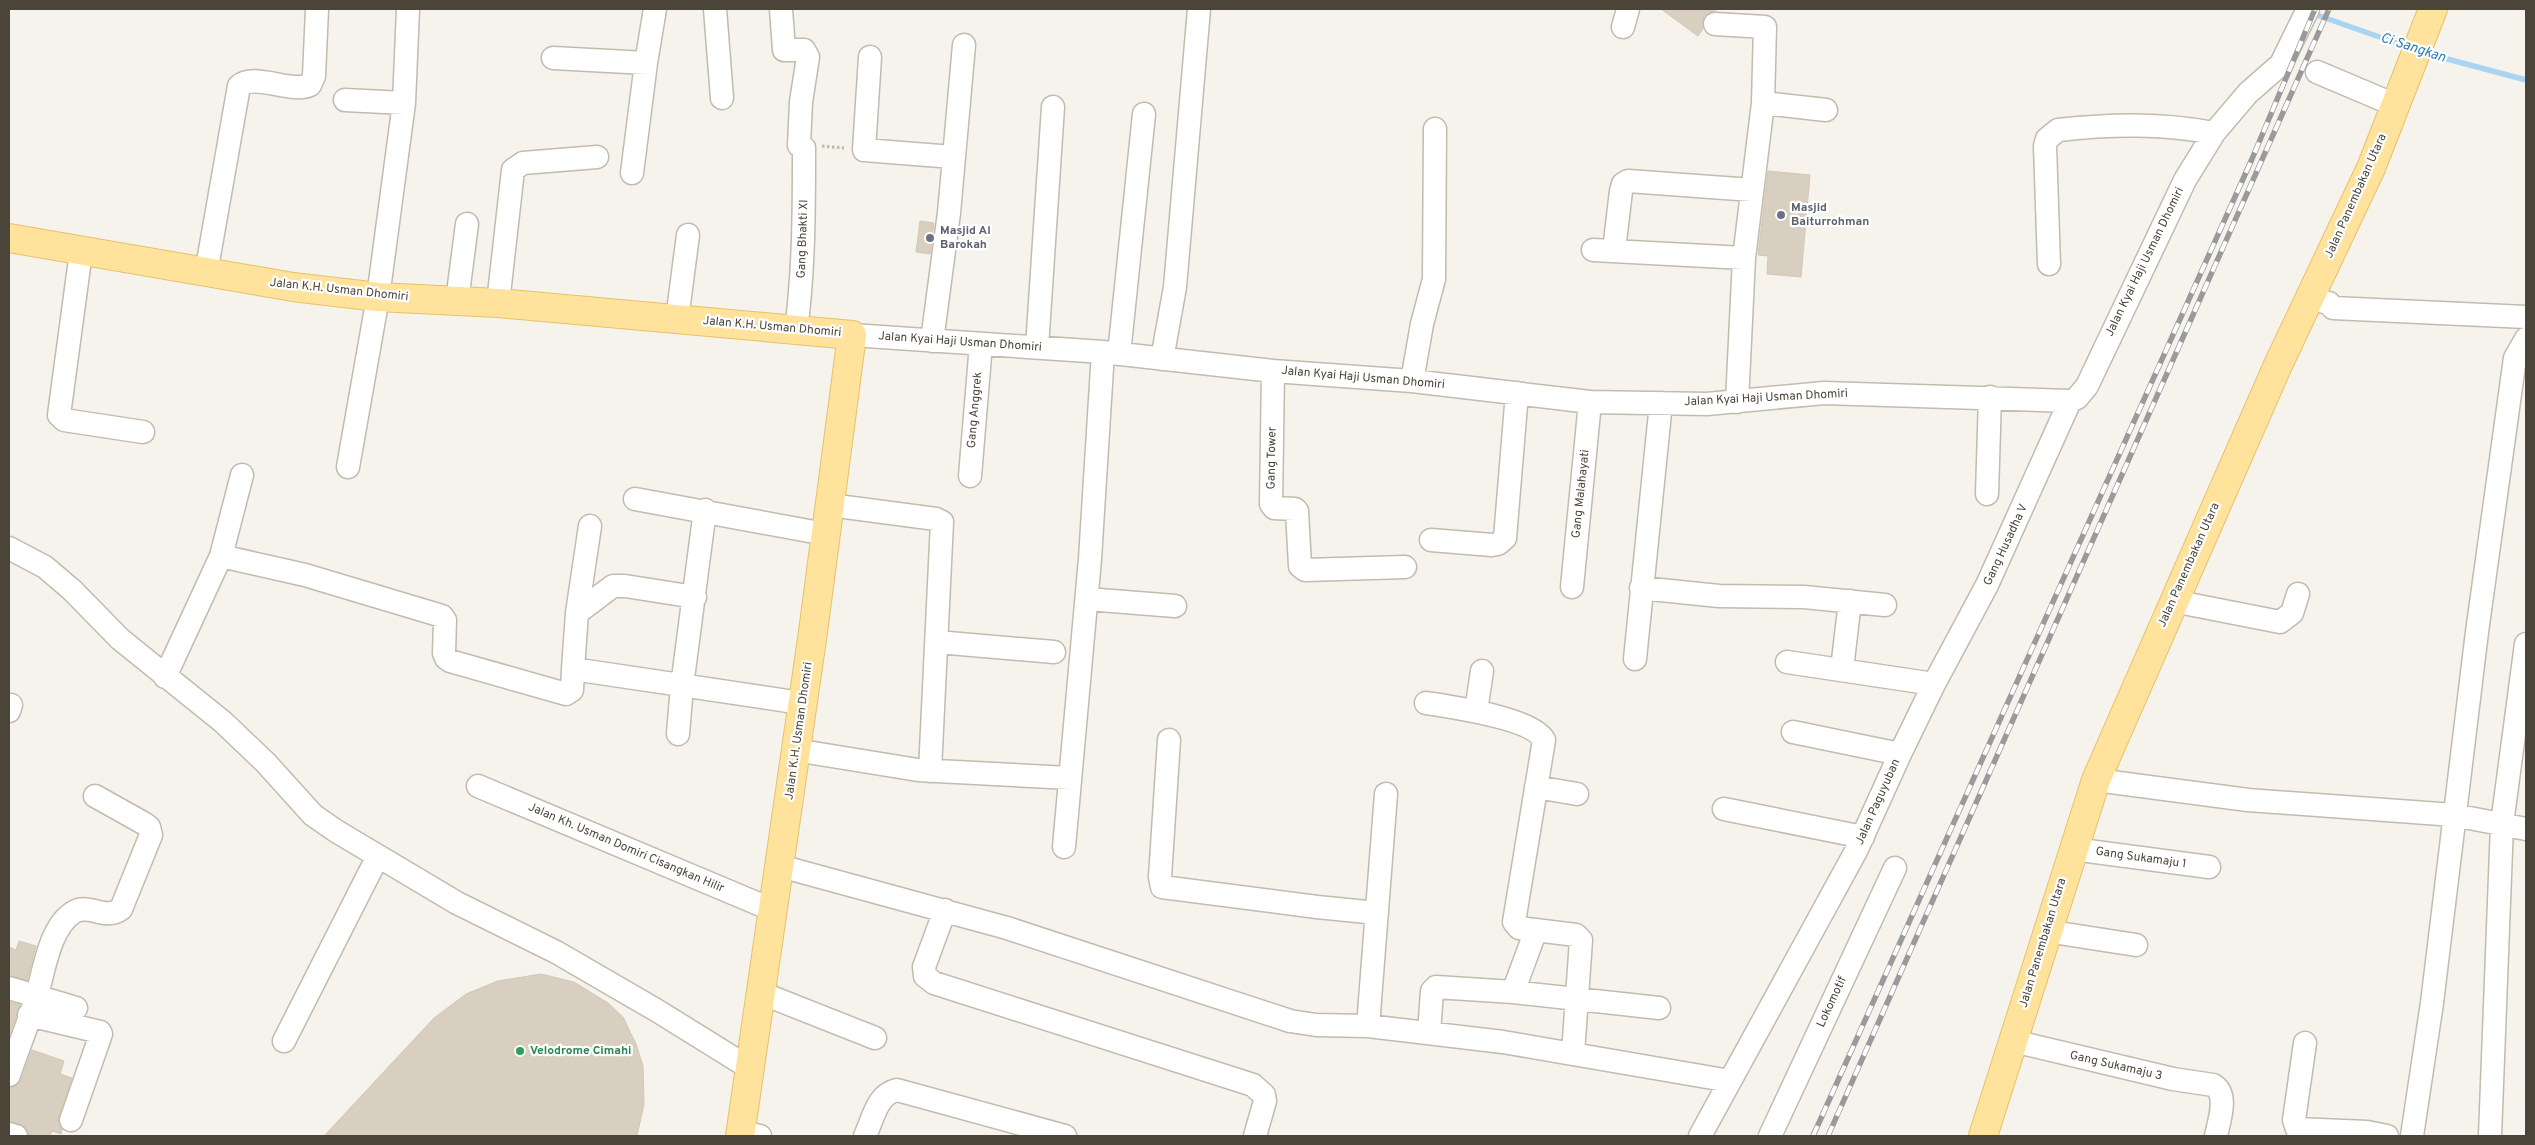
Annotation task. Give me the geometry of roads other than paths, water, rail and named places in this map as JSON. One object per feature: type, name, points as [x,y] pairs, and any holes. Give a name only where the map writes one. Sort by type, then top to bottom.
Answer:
[{"type":"main road","name":"Jalan Panembakan Utara","points":[[1983,1136],[2046,930],[2096,780],[2173,601],[2309,299],[2371,168],[2433,9]]},
{"type":"main road","name":"Jalan K.H. Usman Dhomiri","points":[[9,238],[206,273],[294,287],[378,297],[498,303],[852,335],[813,632],[801,703],[761,993],[747,1135]]},
{"type":"street","points":[[206,273],[239,86],[244,82],[254,81],[302,87],[310,85],[314,76],[317,9]]},
{"type":"street","points":[[348,467],[378,297],[404,103],[408,9]]},
{"type":"street","points":[[632,173],[655,9]]},
{"type":"street","points":[[715,9],[722,98]]},
{"type":"street","name":"Gang Bhakti XI","points":[[781,9],[784,50],[804,50],[808,57],[799,128],[799,145],[804,148],[803,250],[796,330]]},
{"type":"street","points":[[1162,358],[1175,287],[1199,9]]},
{"type":"street","name":"Jalan Kyai Haji Usman Dhomiri","points":[[852,335],[1111,353],[1273,371],[1412,381],[1590,402],[1737,402],[1824,393],[2070,401],[2077,398],[2087,386],[2185,180],[2214,133],[2248,93],[2281,64],[2306,13]]},
{"type":"street","points":[[1715,24],[1765,27],[1763,103],[1744,258],[1737,402]]},
{"type":"street","points":[[932,341],[949,213],[964,46]]},
{"type":"street","points":[[870,57],[864,150],[953,157]]},
{"type":"street","points":[[553,58],[646,63]]},
{"type":"street","points":[[2316,72],[2395,105]]},
{"type":"street","points":[[345,100],[404,103]]},
{"type":"street","points":[[1763,103],[1826,110]]},
{"type":"street","points":[[1037,347],[1053,106]]},
{"type":"street","points":[[1064,847],[1111,353],[1144,114]]},
{"type":"street","points":[[2049,264],[2045,146],[2051,134],[2058,130],[2124,124],[2179,127],[2214,133]]},
{"type":"street","points":[[1412,381],[1422,324],[1434,279],[1435,129]]},
{"type":"street","points":[[498,303],[513,170],[524,164],[596,157]]},
{"type":"street","points":[[1744,258],[1604,250],[1621,191],[1628,180],[1752,190]]},
{"type":"street","points":[[457,301],[467,224]]},
{"type":"street","points":[[676,319],[688,235]]},
{"type":"street","points":[[81,252],[58,415],[64,420],[143,432]]},
{"type":"street","points":[[2309,299],[2329,303],[2333,308],[2526,317]]},
{"type":"street","points":[[2412,1136],[2432,1003],[2454,815],[2515,358],[2526,339]]},
{"type":"street","name":"Gang Anggrek","points":[[970,476],[981,344]]},
{"type":"street","name":"Gang Tower","points":[[1273,371],[1271,504],[1274,508],[1295,509],[1298,511],[1300,566],[1305,570],[1405,566]]},
{"type":"street","points":[[1431,540],[1492,545],[1498,544],[1505,538],[1518,393]]},
{"type":"street","points":[[1987,494],[1990,397]]},
{"type":"street","name":"Gang Husadha V","points":[[1900,754],[1934,684],[1987,585],[2070,401]]},
{"type":"street","name":"Gang Malahayati","points":[[1572,587],[1590,402]]},
{"type":"street","points":[[1635,659],[1661,403]]},
{"type":"street","points":[[165,677],[221,556],[242,476]]},
{"type":"street","points":[[635,499],[705,510],[826,534]]},
{"type":"street","points":[[830,505],[936,519],[942,522],[930,771]]},
{"type":"street","points":[[678,734],[682,686],[705,510]]},
{"type":"street","points":[[221,556],[305,575],[442,616],[446,620],[444,653],[450,661],[568,694],[572,690],[577,614],[590,526]]},
{"type":"street","points":[[9,548],[45,567],[59,578],[120,640],[223,722],[266,762],[313,815],[336,831],[457,903],[572,962],[752,1069]]},
{"type":"street","points":[[577,614],[593,603],[605,590],[613,586],[625,586],[695,597]]},
{"type":"street","points":[[1641,588],[1719,596],[1804,597],[1885,605]]},
{"type":"street","points":[[2173,601],[2280,622],[2292,614],[2298,594]]},
{"type":"street","points":[[1087,599],[1175,606]]},
{"type":"street","points":[[1842,669],[1850,601]]},
{"type":"street","points":[[937,642],[1054,652]]},
{"type":"street","points":[[2490,1136],[2502,824],[2526,644]]},
{"type":"street","points":[[1787,662],[1934,684]]},
{"type":"street","points":[[573,669],[801,703]]},
{"type":"street","points":[[1476,710],[1482,671]]},
{"type":"street","points":[[1426,703],[1476,710],[1536,730],[1544,740],[1514,922],[1520,928],[1580,937],[1578,1000],[1573,1054]]},
{"type":"street","points":[[1793,732],[1900,754]]},
{"type":"street","points":[[1169,740],[1160,877],[1162,886],[1316,907],[1377,913]]},
{"type":"street","points":[[795,750],[930,771],[1070,778]]},
{"type":"street","name":"Jalan Paguyuban","points":[[1700,1136],[1859,844],[1900,754]]},
{"type":"street","points":[[2096,780],[2248,800],[2454,815],[2526,829]]},
{"type":"street","name":"Jalan Kh. Usman Domiri Cisangkan Hilir","points":[[478,786],[773,910]]},
{"type":"street","points":[[1536,787],[1577,794]]},
{"type":"street","points":[[1368,1026],[1386,794]]},
{"type":"street","points":[[9,1075],[51,945],[64,919],[75,911],[84,909],[112,914],[121,909],[151,835],[149,827],[95,796]]},
{"type":"street","points":[[1724,809],[1859,844]]},
{"type":"street","name":"Gang Sukamaju 1","points":[[2073,849],[2209,867]]},
{"type":"street","points":[[284,1041],[378,856]]},
{"type":"street","points":[[780,866],[945,910],[1116,962],[1290,1021],[1316,1025],[1368,1026],[1503,1042],[1730,1081]]},
{"type":"street","name":"Lokomotif","points":[[1770,1136],[1894,868]]},
{"type":"street","points":[[945,910],[924,968],[925,976],[934,983],[1253,1085],[1264,1095],[1265,1101],[1255,1136]]},
{"type":"street","points":[[1513,992],[1536,930]]},
{"type":"street","points":[[2046,930],[2136,945]]},
{"type":"street","points":[[1429,1033],[1432,991],[1436,987],[1513,992],[1659,1008]]},
{"type":"street","points":[[9,988],[33,1005],[101,1034],[70,1120]]},
{"type":"street","points":[[761,993],[875,1038]]},
{"type":"street","points":[[33,1005],[76,1008]]},
{"type":"street","name":"Gang Sukamaju 3","points":[[2013,1041],[2173,1079],[2213,1084],[2218,1088],[2222,1096],[2216,1136]]},
{"type":"street","points":[[2305,1043],[2294,1120],[2297,1129],[2367,1132],[2387,1136]]},
{"type":"street","points":[[865,1136],[882,1097],[887,1092],[897,1090],[1065,1136]]},
{"type":"street","points":[[9,1134],[16,1136]]},
{"type":"waterway","name":"Ci Sangkan","points":[[2311,13],[2411,48]]},
{"type":"waterway","name":"Ci Sangkan","points":[[2425,53],[2526,80]]},
{"type":"railway","points":[[1813,1136],[2252,159],[2315,9]]},
{"type":"railway","points":[[1828,1136],[2329,9]]},
{"type":"place","name":"Masjid Baiturrohman","points":[[1781,215]]},
{"type":"place","name":"Masjid Al Barokah","points":[[930,238]]},
{"type":"place","name":"Velodrome Cimahi","points":[[520,1051]]}]
